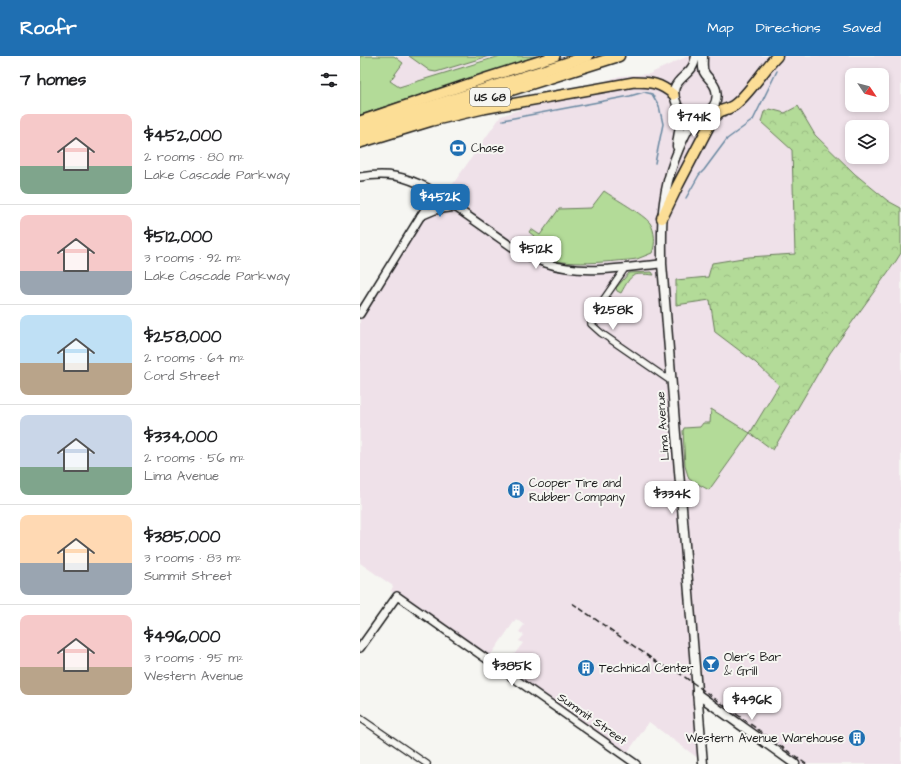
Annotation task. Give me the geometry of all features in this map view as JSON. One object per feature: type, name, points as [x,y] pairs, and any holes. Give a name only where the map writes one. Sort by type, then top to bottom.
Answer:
[{"type":"highway","points":[[360,121],[555,56]]},
{"type":"highway","name":"US 68","points":[[360,128],[588,56]]},
{"type":"highway","name":"US 68","points":[[360,138],[619,56]]},
{"type":"highway","points":[[699,115],[720,111],[733,106],[740,100],[776,56]]},
{"type":"highway","points":[[360,143],[432,121],[495,106],[634,82],[657,84],[674,95]]},
{"type":"highway","points":[[662,218],[713,118],[720,111]]},
{"type":"main road","points":[[677,152],[681,122],[678,107],[675,101],[675,88],[678,82],[691,69],[696,56]]},
{"type":"main road","name":"Lima Avenue","points":[[703,56],[703,71],[713,83],[716,90],[716,97],[714,104],[709,110],[699,115],[687,130],[677,152],[666,189],[662,218],[662,264],[703,764]]},
{"type":"main road","points":[[678,107],[689,115],[699,115]]},
{"type":"main road","points":[[697,694],[795,764]]},
{"type":"street","points":[[360,177],[383,174],[398,176],[417,182],[456,207],[518,251],[544,263],[580,269],[662,264]]},
{"type":"street","points":[[360,314],[435,193]]},
{"type":"street","points":[[420,217],[434,210],[456,207]]},
{"type":"street","points":[[626,267],[592,316],[591,324],[601,333],[672,382]]},
{"type":"street","name":"Summit Street","points":[[360,648],[397,596],[636,764]]},
{"type":"street","points":[[360,718],[427,764]]},
{"type":"shaded area","points":[[360,56],[497,56],[467,65],[445,80],[360,106]]},
{"type":"shaded area","points":[[688,56],[901,56],[901,764],[795,764],[697,694],[702,761],[649,722],[625,756],[503,669],[523,643],[519,641],[524,635],[519,632],[524,625],[516,619],[488,659],[397,596],[391,591],[393,586],[360,563],[360,314],[435,193],[443,198],[501,116],[620,76],[649,74]]},
{"type":"green space","points":[[360,56],[394,56],[403,63],[390,81],[399,87],[500,56],[537,56],[360,115]]},
{"type":"green space","points":[[409,56],[489,56],[436,72],[430,71]]},
{"type":"green space","points":[[798,106],[815,135],[855,174],[888,201],[901,208],[901,253],[830,353],[773,450],[750,433],[779,385],[756,363],[715,332],[710,300],[676,305],[676,280],[708,277],[712,263],[749,257],[795,254],[792,150],[761,122],[764,112],[770,109],[785,113]]},
{"type":"green space","points":[[604,191],[635,211],[650,223],[654,238],[652,253],[637,259],[574,263],[546,259],[534,254],[524,246],[523,241],[529,244],[534,236],[529,232],[531,229],[540,235],[559,209],[591,208]]},
{"type":"green space","points":[[652,272],[654,275],[641,274],[633,276],[630,278],[621,293],[617,291],[616,288],[629,273]]},
{"type":"green space","points":[[711,409],[750,433],[709,490],[689,479],[685,466],[683,431],[684,428],[700,427],[703,423],[710,423]]},
{"type":"waterway","points":[[686,198],[699,175],[727,139],[753,120],[777,71]]},
{"type":"waterway","points":[[503,120],[644,92],[652,94],[659,106],[663,124],[655,163]]},
{"type":"railway","points":[[572,603],[661,665],[675,670],[806,764]]},
{"type":"place","name":"Chase","points":[[458,148]]},
{"type":"place","name":"Cooper Tire and Rubber Company","points":[[516,490]]},
{"type":"place","name":"Oler's Bar & Grill","points":[[711,664]]},
{"type":"place","name":"Technical Center","points":[[586,668]]},
{"type":"place","name":"Western Avenue Warehouse","points":[[857,738]]}]
